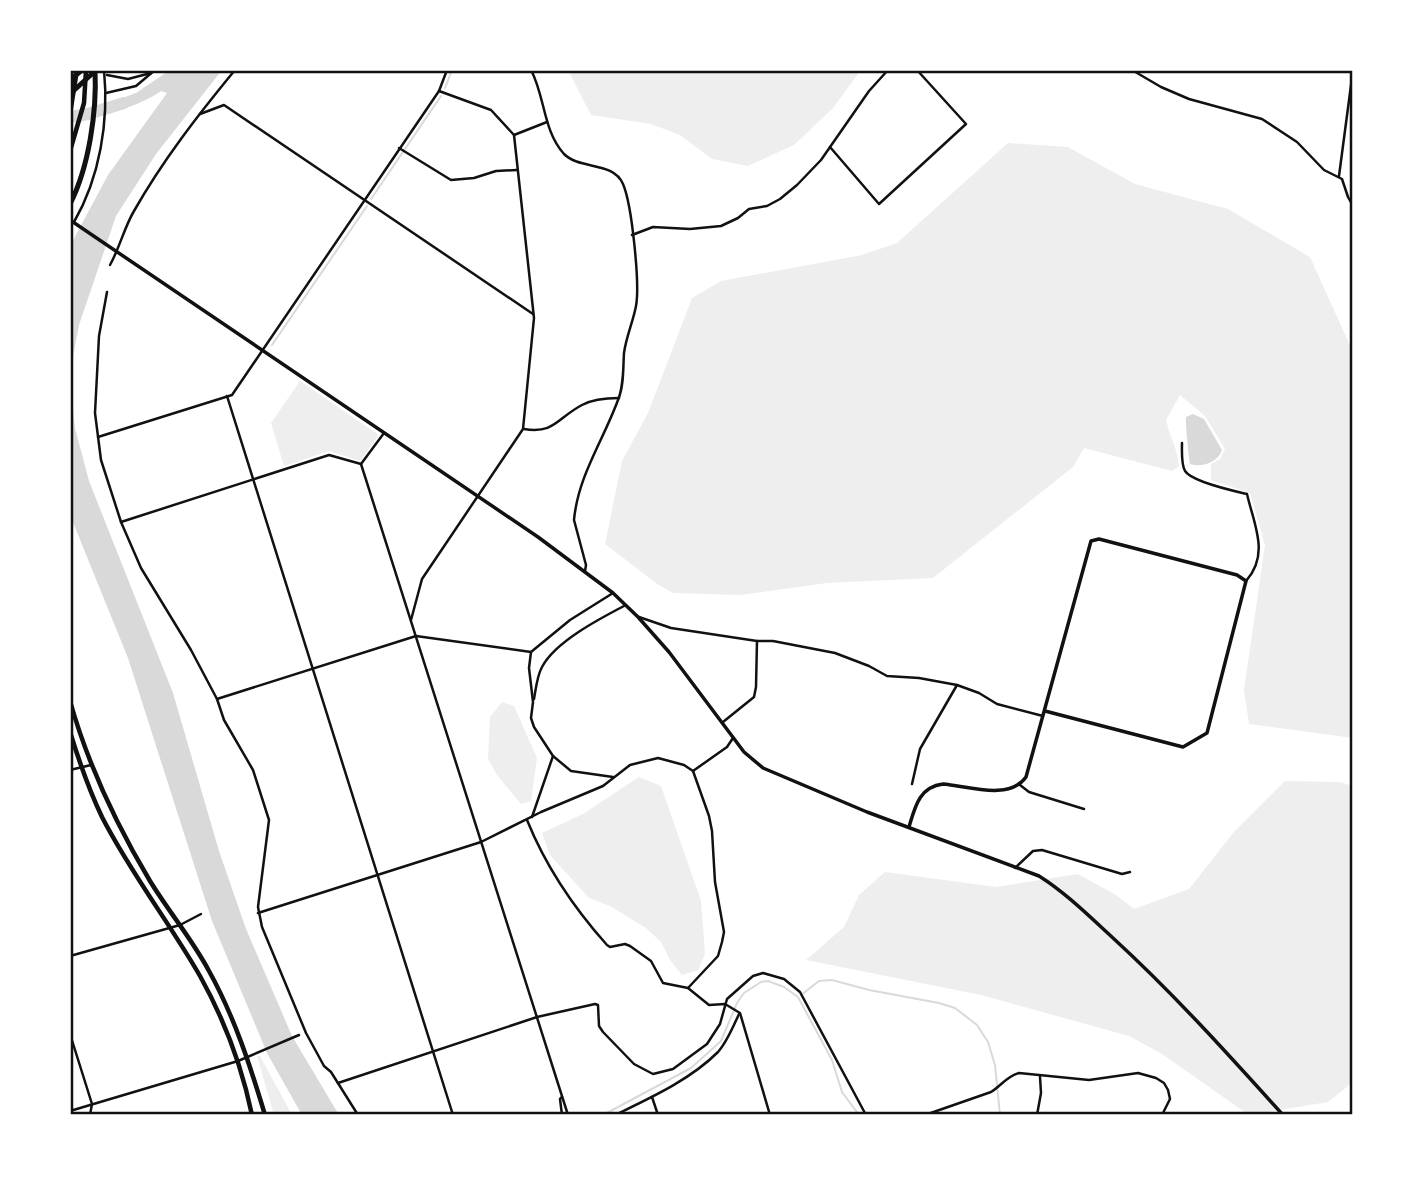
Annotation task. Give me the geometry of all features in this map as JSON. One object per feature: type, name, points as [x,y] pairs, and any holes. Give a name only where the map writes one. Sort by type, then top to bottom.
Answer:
[{"type":"highway","points":[[70,80],[77,70]]},
{"type":"highway","points":[[70,151],[83,103],[77,70]]},
{"type":"highway","points":[[70,114],[77,70]]},
{"type":"highway","points":[[70,94],[96,70]]},
{"type":"highway","points":[[70,204],[83,169],[92,125],[96,70]]},
{"type":"highway","points":[[70,701],[91,765],[112,814],[151,883],[209,971],[248,1058],[265,1115]]},
{"type":"highway","points":[[70,732],[81,767],[102,816],[200,976],[238,1061],[252,1115]]},
{"type":"street","points":[[104,70],[106,99],[99,158],[82,208],[73,222],[477,495],[613,593],[669,652],[744,752],[763,768],[1048,882],[1122,946],[1283,1115]]},
{"type":"street","points":[[110,265],[126,225],[170,153],[235,70]]},
{"type":"street","points":[[98,437],[232,395],[364,201],[402,150],[439,91],[447,70]]},
{"type":"street","points":[[531,70],[541,90],[547,121],[566,156],[612,171],[621,180],[629,207],[638,286],[625,350],[619,398],[581,481],[574,512],[585,571]]},
{"type":"street","points":[[632,234],[653,227],[700,229],[721,226],[749,209],[767,206],[780,199],[812,171],[869,91],[888,70]]},
{"type":"street","points":[[830,147],[879,204],[966,124],[917,70]]},
{"type":"street","points":[[1132,70],[1189,99],[1262,119],[1297,142],[1324,170],[1339,176],[1353,206]]},
{"type":"street","points":[[1339,176],[1353,70]]},
{"type":"street","points":[[106,93],[136,86],[154,71]]},
{"type":"street","points":[[107,75],[128,79],[154,71]]},
{"type":"street","points":[[411,620],[422,579],[523,429],[534,315],[514,135],[493,111],[439,91]]},
{"type":"street","points":[[201,114],[224,105],[534,315]]},
{"type":"street","points":[[514,135],[547,121]]},
{"type":"street","points":[[402,150],[451,180],[474,178],[496,171],[517,170]]},
{"type":"street","points":[[107,292],[99,336],[94,413],[101,460],[121,522],[141,568],[191,650],[217,699],[224,720],[253,771],[269,820],[258,913],[306,1033],[324,1066],[358,1115]]},
{"type":"street","points":[[227,396],[453,1115]]},
{"type":"street","points":[[523,429],[546,430],[584,404],[606,398],[619,398]]},
{"type":"street","points":[[361,464],[385,432]]},
{"type":"street","points":[[638,617],[671,628],[773,641],[835,653],[887,676],[957,685],[979,693],[997,704],[1183,747],[1207,733],[1246,581],[1254,569],[1261,546],[1247,494],[1186,473],[1182,443]]},
{"type":"street","points":[[121,522],[330,455],[361,464]]},
{"type":"street","points":[[361,464],[568,1115]]},
{"type":"street","points":[[909,827],[921,794],[933,785],[1009,790],[1020,785],[1029,769],[1091,541],[1100,539],[1237,575],[1246,581]]},
{"type":"street","points":[[533,702],[528,668],[531,652],[569,620],[613,593]]},
{"type":"street","points":[[614,777],[571,771],[553,756],[531,718],[540,670],[545,661],[581,630],[626,605]]},
{"type":"street","points":[[217,699],[416,636],[531,652]]},
{"type":"street","points":[[723,722],[754,697],[757,641]]},
{"type":"street","points":[[912,784],[919,749],[957,685]]},
{"type":"street","points":[[694,771],[727,747],[733,738]]},
{"type":"street","points":[[532,817],[553,756]]},
{"type":"street","points":[[258,913],[481,842],[532,817],[585,796],[630,765],[647,759],[669,760],[694,771],[709,816],[723,932],[718,956],[688,988]]},
{"type":"street","points":[[70,771],[91,765]]},
{"type":"street","points":[[1020,785],[1028,792],[1084,809]]},
{"type":"street","points":[[527,820],[548,866],[574,906],[607,945],[630,946],[653,964],[663,983],[688,988],[709,1005],[725,1004],[738,1012],[770,1115]]},
{"type":"street","points":[[1015,868],[1033,851],[1042,850],[1122,874],[1130,872]]},
{"type":"street","points":[[70,956],[180,925],[201,914]]},
{"type":"street","points":[[338,1083],[537,1017],[595,1004],[598,1005],[599,1026],[634,1063],[653,1074],[673,1069],[706,1044],[720,1024],[727,999],[758,974],[785,979],[800,992],[866,1115]]},
{"type":"street","points":[[615,1115],[683,1079],[719,1050],[738,1012]]},
{"type":"street","points":[[70,1034],[92,1104],[90,1115]]},
{"type":"street","points":[[70,1111],[248,1058],[298,1035]]},
{"type":"street","points":[[925,1115],[998,1088],[1014,1074],[1097,1081],[1119,1074],[1138,1073],[1164,1083],[1170,1099],[1163,1115]]},
{"type":"street","points":[[1038,1115],[1040,1076]]},
{"type":"street","points":[[562,1097],[562,1115]]},
{"type":"street","points":[[652,1097],[658,1115]]},
{"type":"shaded area","points":[[170,70],[222,70],[156,154],[116,216],[79,325],[70,373],[70,246],[108,175],[167,93],[161,91],[142,102],[108,114],[109,103],[136,93]]},
{"type":"shaded area","points":[[568,70],[861,70],[833,108],[794,145],[748,166],[712,159],[680,135],[651,124],[591,115]]},
{"type":"shaded area","points":[[1008,143],[1068,147],[1135,184],[1228,209],[1310,257],[1353,352],[1353,738],[1249,724],[1244,690],[1265,545],[1250,493],[1211,480],[1211,464],[1220,459],[1225,449],[1205,416],[1180,395],[1166,420],[1179,466],[1172,471],[1084,448],[1073,467],[933,578],[827,583],[741,595],[673,593],[605,544],[622,461],[648,413],[692,298],[721,281],[862,255],[897,243]]},
{"type":"shaded area","points":[[300,381],[379,435],[360,461],[329,451],[284,466],[271,423]]},
{"type":"shaded area","points":[[70,385],[75,428],[89,481],[173,693],[219,851],[246,929],[292,1036],[339,1115],[302,1115],[267,1053],[212,921],[128,658],[70,515]]},
{"type":"shaded area","points":[[1193,414],[1204,419],[1222,450],[1217,458],[1204,464],[1190,464],[1186,417]]},
{"type":"shaded area","points":[[502,702],[514,706],[537,758],[531,801],[521,804],[497,775],[488,759],[490,717]]},
{"type":"shaded area","points":[[639,777],[661,786],[701,901],[705,954],[698,970],[682,975],[661,942],[646,928],[610,906],[589,898],[550,855],[542,833],[583,814]]},
{"type":"shaded area","points":[[1285,781],[1340,782],[1353,786],[1353,1082],[1328,1102],[1249,1115],[1162,1054],[1129,1036],[981,995],[806,960],[844,927],[859,895],[885,872],[996,887],[1078,874],[1116,895],[1134,909],[1189,889],[1233,833]]},
{"type":"shaded area","points":[[257,1056],[260,1056],[292,1115],[274,1115]]},
{"type":"waterway","points":[[445,88],[452,70]]},
{"type":"waterway","points":[[371,199],[441,96]]},
{"type":"waterway","points":[[70,117],[124,103]]},
{"type":"waterway","points":[[272,345],[367,206]]},
{"type":"waterway","points":[[801,995],[819,981],[832,980],[955,1008],[977,1025],[988,1042],[995,1065],[1000,1115]]},
{"type":"waterway","points":[[603,1115],[691,1068],[721,1041],[744,993],[761,982],[768,981],[784,987],[798,997],[832,1060],[842,1092],[859,1115]]}]
